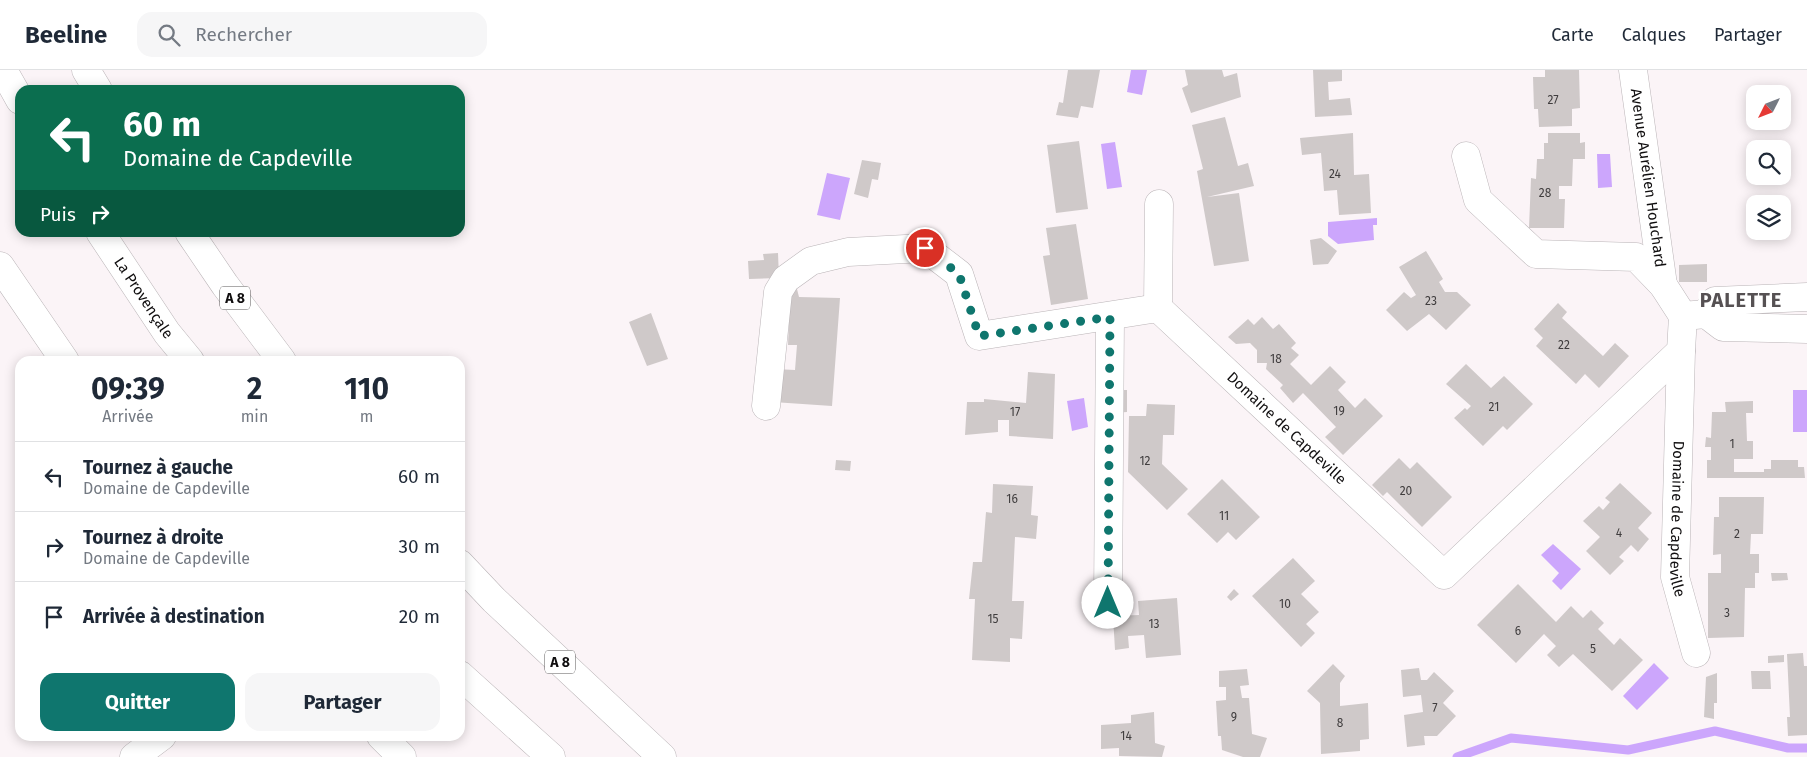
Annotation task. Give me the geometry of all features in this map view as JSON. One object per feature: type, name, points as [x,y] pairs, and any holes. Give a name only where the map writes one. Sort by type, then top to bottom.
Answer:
[{"type":"main road","points":[[3,70],[15,91]]},
{"type":"main road","points":[[86,70],[95,85]]},
{"type":"main road","name":"Avenue Aurélien Houchard","points":[[1633,70],[1663,285]]},
{"type":"main road","points":[[1466,156],[1478,200],[1536,254],[1636,257],[1694,315],[1723,327],[1807,329]]},
{"type":"main road","points":[[766,406],[778,292],[786,279],[811,261],[848,252],[925,248],[959,274],[979,336],[1110,317],[1158,308],[1159,204]]},
{"type":"main road","name":"La Provençale","points":[[103,237],[168,333],[186,356]]},
{"type":"main road","name":"A 8","points":[[192,237],[225,285],[278,356]]},
{"type":"main road","points":[[0,266],[62,356]]},
{"type":"main road","points":[[1694,315],[1715,301],[1807,297]]},
{"type":"main road","name":"Domaine de Capdeville","points":[[1158,308],[1444,575],[1681,351]]},
{"type":"main road","name":"Domaine de Capdeville","points":[[1694,315],[1681,351],[1676,577],[1696,653]]},
{"type":"main road","points":[[1108,603],[1110,317]]},
{"type":"main road","name":"A 8","points":[[465,569],[494,600],[662,757]]},
{"type":"main road","points":[[465,680],[551,757]]},
{"type":"main road","points":[[134,757],[155,741]]},
{"type":"main road","points":[[385,741],[402,757]]},
{"type":"shaded area","points":[[1131,70],[1147,70],[1142,95],[1127,92]]},
{"type":"shaded area","points":[[1115,142],[1122,187],[1107,189],[1101,144]]},
{"type":"shaded area","points":[[1597,154],[1610,154],[1612,187],[1598,188]]},
{"type":"shaded area","points":[[827,173],[850,178],[840,220],[817,215]]},
{"type":"shaded area","points":[[1377,218],[1377,225],[1373,225],[1374,240],[1338,244],[1328,236],[1328,222]]},
{"type":"shaded area","points":[[1793,390],[1807,390],[1807,432],[1793,432]]},
{"type":"shaded area","points":[[1084,398],[1088,427],[1072,431],[1067,401]]},
{"type":"shaded area","points":[[1553,544],[1581,569],[1561,590],[1552,581],[1559,573],[1541,555]]},
{"type":"shaded area","points":[[1654,663],[1669,678],[1637,710],[1623,696]]},
{"type":"building","points":[[1068,70],[1100,70],[1093,108],[1081,106],[1078,118],[1056,115],[1059,102],[1063,103]]},
{"type":"building","points":[[1185,70],[1222,70],[1224,77],[1237,73],[1241,97],[1191,113],[1182,88],[1188,85]]},
{"type":"building","points":[[1313,70],[1342,70],[1342,81],[1328,82],[1329,100],[1350,98],[1352,115],[1315,117]]},
{"type":"building","points":[[1545,70],[1579,70],[1580,108],[1572,109],[1572,126],[1539,127],[1538,109],[1534,109],[1533,77],[1545,77]]},
{"type":"building","points":[[1225,117],[1238,166],[1248,163],[1254,186],[1207,197],[1239,193],[1249,261],[1214,266],[1197,171],[1203,169],[1192,125]]},
{"type":"building","points":[[1353,133],[1354,175],[1369,174],[1371,213],[1339,215],[1337,190],[1324,191],[1321,153],[1302,155],[1300,138]]},
{"type":"building","points":[[1548,133],[1580,133],[1580,143],[1585,142],[1585,159],[1573,159],[1572,186],[1559,186],[1559,199],[1565,199],[1564,228],[1529,228],[1531,178],[1536,179],[1537,159],[1544,159],[1544,143],[1548,143]]},
{"type":"building","points":[[1079,141],[1088,209],[1056,213],[1047,145]]},
{"type":"building","points":[[862,160],[881,163],[878,180],[872,179],[868,198],[854,194]]},
{"type":"building","points":[[1076,224],[1088,299],[1051,305],[1043,256],[1050,255],[1046,228]]},
{"type":"building","points":[[1321,238],[1337,251],[1328,264],[1313,265],[1310,240]]},
{"type":"building","points":[[1426,251],[1443,279],[1439,282],[1445,292],[1457,292],[1471,305],[1446,330],[1429,314],[1407,331],[1386,310],[1404,292],[1411,298],[1416,295],[1399,267]]},
{"type":"building","points":[[778,253],[779,278],[749,279],[748,261],[764,260],[763,254]]},
{"type":"building","points":[[1707,264],[1707,282],[1679,282],[1679,265]]},
{"type":"building","points":[[796,285],[799,297],[840,298],[832,406],[773,402],[775,369],[795,370],[797,345],[788,345],[790,294]]},
{"type":"building","points":[[1558,303],[1567,312],[1562,318],[1603,356],[1615,343],[1629,356],[1599,388],[1585,374],[1576,384],[1536,346],[1543,338],[1534,329]]},
{"type":"building","points":[[651,313],[668,359],[647,366],[629,322]]},
{"type":"building","points":[[1262,317],[1273,329],[1279,324],[1296,343],[1291,348],[1299,355],[1290,364],[1311,385],[1330,366],[1346,382],[1338,390],[1355,408],[1365,398],[1383,416],[1343,455],[1325,437],[1336,427],[1303,393],[1293,403],[1280,388],[1283,385],[1266,369],[1267,363],[1257,363],[1257,350],[1250,343],[1236,344],[1228,337],[1248,319],[1254,325]]},
{"type":"building","points":[[1466,364],[1491,388],[1504,376],[1533,404],[1507,430],[1503,426],[1483,446],[1454,418],[1465,408],[1467,410],[1471,406],[1446,384]]},
{"type":"building","points":[[1028,372],[1055,374],[1053,439],[1009,436],[1009,420],[998,420],[998,432],[965,435],[967,402],[984,402],[984,399],[1026,403]]},
{"type":"building","points":[[1114,390],[1127,390],[1127,412],[1113,413]]},
{"type":"building","points":[[1753,401],[1753,413],[1746,413],[1747,441],[1753,441],[1753,459],[1734,459],[1734,472],[1764,472],[1764,469],[1771,469],[1771,460],[1798,460],[1798,467],[1804,467],[1805,478],[1707,478],[1707,460],[1711,460],[1711,447],[1705,447],[1706,437],[1711,438],[1712,412],[1726,412],[1725,402]]},
{"type":"building","points":[[1147,404],[1175,405],[1174,435],[1163,435],[1162,464],[1188,489],[1167,510],[1128,472],[1129,416],[1146,416]]},
{"type":"building","points":[[1399,458],[1410,469],[1417,462],[1452,497],[1422,527],[1387,492],[1383,496],[1372,485]]},
{"type":"building","points":[[836,460],[851,461],[850,471],[835,470]]},
{"type":"building","points":[[1222,479],[1260,517],[1236,540],[1228,532],[1217,543],[1187,514]]},
{"type":"building","points":[[1620,483],[1652,513],[1638,528],[1649,539],[1638,552],[1631,545],[1619,557],[1624,561],[1610,575],[1586,551],[1600,537],[1583,521],[1599,506],[1603,510],[1610,502],[1605,498]]},
{"type":"building","points":[[993,484],[1033,486],[1031,515],[1038,516],[1036,539],[1015,537],[1012,601],[1024,601],[1022,639],[1010,638],[1010,662],[972,660],[975,599],[969,599],[973,562],[982,562],[986,512],[992,513]]},
{"type":"building","points":[[1719,497],[1764,497],[1763,534],[1751,534],[1750,554],[1759,554],[1759,573],[1755,573],[1755,588],[1745,588],[1744,637],[1708,638],[1708,573],[1721,573],[1721,554],[1713,555],[1714,517],[1719,517]]},
{"type":"building","points":[[1293,558],[1315,581],[1301,594],[1319,612],[1306,624],[1315,633],[1301,647],[1252,596]]},
{"type":"building","points":[[1771,573],[1787,573],[1788,580],[1772,581]]},
{"type":"building","points":[[1518,584],[1556,622],[1571,606],[1583,618],[1591,610],[1604,623],[1598,629],[1614,645],[1620,638],[1643,660],[1612,691],[1573,654],[1559,667],[1547,655],[1556,646],[1544,634],[1516,663],[1477,625]]},
{"type":"building","points":[[1234,589],[1239,594],[1231,601],[1227,597]]},
{"type":"building","points":[[1177,598],[1181,655],[1146,658],[1144,635],[1128,636],[1129,648],[1115,650],[1113,616],[1139,615],[1138,601]]},
{"type":"building","points":[[1803,653],[1804,666],[1807,666],[1807,735],[1788,736],[1787,717],[1790,717],[1787,654]]},
{"type":"building","points":[[1784,655],[1784,662],[1768,663],[1768,656]]},
{"type":"building","points":[[1333,664],[1345,676],[1340,683],[1340,706],[1368,703],[1369,739],[1360,740],[1360,751],[1321,754],[1320,703],[1307,691]]},
{"type":"building","points":[[1419,668],[1421,680],[1427,680],[1434,672],[1454,691],[1443,703],[1456,716],[1437,736],[1424,736],[1425,745],[1407,747],[1404,715],[1423,712],[1421,695],[1403,697],[1401,670]]},
{"type":"building","points":[[1247,669],[1249,685],[1240,686],[1242,698],[1249,698],[1252,734],[1267,738],[1260,757],[1243,757],[1222,750],[1221,736],[1218,736],[1216,701],[1226,700],[1226,687],[1219,687],[1219,671]]},
{"type":"building","points":[[1751,671],[1770,671],[1771,689],[1752,689]]},
{"type":"building","points":[[1717,673],[1717,703],[1714,703],[1714,719],[1704,717],[1706,677]]},
{"type":"building","points":[[1154,712],[1155,743],[1165,746],[1162,757],[1119,756],[1119,748],[1101,749],[1101,725],[1131,723],[1131,715]]},
{"type":"waterway","points":[[1457,757],[1511,738],[1628,750],[1715,731],[1788,748],[1807,748]]},
{"type":"district","name":"PALETTE","points":[[1741,300]]},
{"type":"route","points":[[925,248],[959,274],[979,336],[1110,317],[1108,603]]}]
